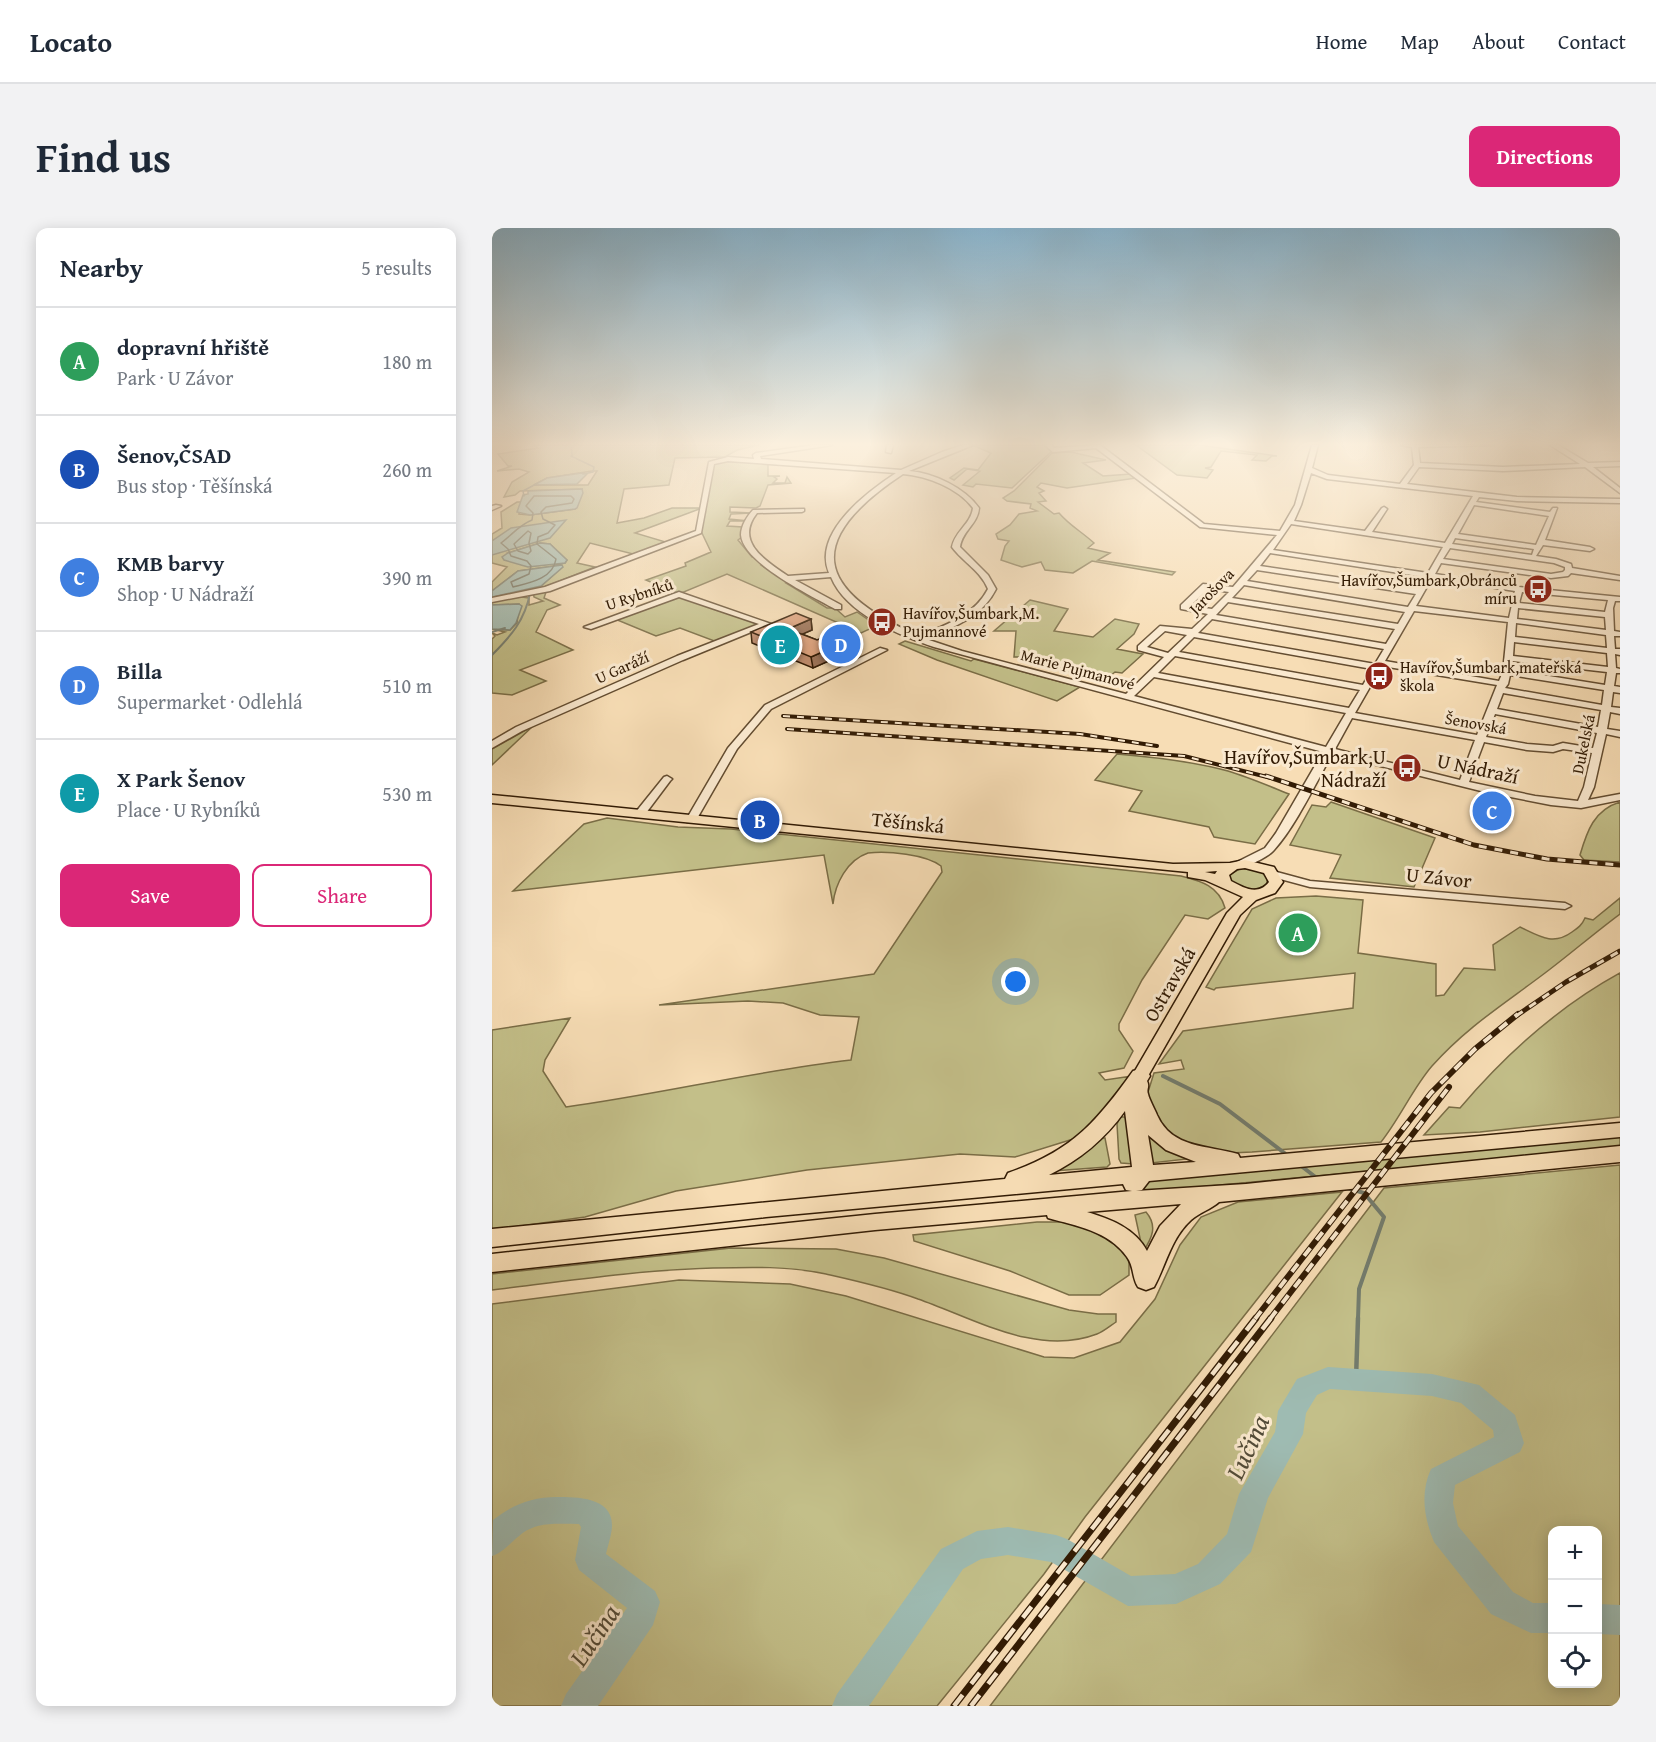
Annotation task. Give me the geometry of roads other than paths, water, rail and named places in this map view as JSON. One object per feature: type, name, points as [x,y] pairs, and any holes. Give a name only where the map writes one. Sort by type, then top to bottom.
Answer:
[{"type":"highway","points":[[1140,1081],[1149,1123],[1160,1137],[1177,1148],[1211,1158],[1288,1162]]},
{"type":"highway","points":[[1037,1208],[1121,1191],[1135,1184],[1142,1175],[1142,1156],[1135,1116],[1140,1081]]},
{"type":"highway","points":[[963,1192],[1010,1181],[1060,1163],[1098,1130],[1140,1081]]},
{"type":"highway","points":[[492,1238],[766,1209],[1620,1130]]},
{"type":"highway","points":[[492,1263],[875,1222],[1246,1192],[1620,1154]]},
{"type":"highway","points":[[1037,1208],[1093,1221],[1124,1239],[1143,1261],[1146,1281],[1168,1231],[1179,1216],[1188,1208],[1209,1199],[1246,1192]]},
{"type":"main road","name":"Těšínská","points":[[492,799],[1173,868],[1206,876],[1244,893],[1265,891]]},
{"type":"main road","points":[[1234,913],[1222,874],[1236,865]]},
{"type":"main road","name":"Těšínská","points":[[1173,868],[1255,865],[1271,872]]},
{"type":"main road","points":[[1265,891],[1276,882],[1271,872]]},
{"type":"main road","name":"Ostravská","points":[[1140,1081],[1234,913],[1251,897],[1265,891]]},
{"type":"street","points":[[492,600],[547,589],[699,532],[702,514]]},
{"type":"street","points":[[753,514],[745,537],[752,550],[769,567],[838,607]]},
{"type":"street","points":[[789,578],[833,576],[829,548],[843,520],[850,514]]},
{"type":"street","points":[[920,639],[961,620],[987,601],[992,589],[987,576],[968,564],[956,547],[959,534],[976,514]]},
{"type":"street","points":[[1186,514],[1202,526],[1280,533]]},
{"type":"street","name":"Jarošova","points":[[1127,698],[1235,590],[1268,551],[1292,514]]},
{"type":"street","points":[[1367,534],[1381,514]]},
{"type":"street","points":[[1236,865],[1269,850],[1329,751],[1464,514]]},
{"type":"street","points":[[1530,514],[1552,516]]},
{"type":"street","points":[[1539,514],[1552,516]]},
{"type":"street","points":[[1533,558],[1552,516]]},
{"type":"street","points":[[1289,522],[1556,561],[1568,566],[1569,570]]},
{"type":"street","points":[[1452,535],[1590,549]]},
{"type":"street","points":[[1268,551],[1519,589],[1616,599]]},
{"type":"street","points":[[1438,560],[1551,576],[1565,574],[1569,570]]},
{"type":"street","points":[[1551,576],[1540,570],[1540,566],[1548,561],[1556,561]]},
{"type":"street","points":[[1254,567],[1421,592]]},
{"type":"street","points":[[1569,570],[1620,578]]},
{"type":"street","name":"Marie Pujmanové","points":[[833,576],[841,590],[862,609],[888,626],[920,639],[964,654],[1329,751]]},
{"type":"street","points":[[1242,582],[1411,609],[1616,633]]},
{"type":"street","points":[[1235,590],[1206,586],[1184,607],[1389,647]]},
{"type":"street","points":[[1463,784],[1507,672],[1514,605],[1519,589]]},
{"type":"street","name":"U Rybníků","points":[[588,627],[680,594],[767,624]]},
{"type":"street","points":[[1226,599],[1400,627]]},
{"type":"street","name":"Dukelská","points":[[1581,805],[1589,787],[1609,688],[1616,671],[1616,633],[1613,618],[1616,599]]},
{"type":"street","points":[[1464,616],[1468,604]]},
{"type":"street","points":[[1514,605],[1613,618]]},
{"type":"street","name":"U Garáží","points":[[492,745],[519,729],[648,672],[767,624]]},
{"type":"street","name":"Jarošova","points":[[1170,654],[1141,648],[1163,628],[1192,633]]},
{"type":"street","points":[[1192,633],[1502,687],[1620,711]]},
{"type":"street","points":[[1510,639],[1616,652]]},
{"type":"street","points":[[691,820],[733,748],[768,707],[883,650]]},
{"type":"street","points":[[1170,654],[1365,688]]},
{"type":"street","points":[[1509,658],[1616,671]]},
{"type":"street","name":"Dukelská","points":[[1507,672],[1609,688]]},
{"type":"street","name":"Šenovská","points":[[1152,674],[1480,739],[1527,747],[1553,749],[1563,746],[1596,751]]},
{"type":"street","points":[[1609,688],[1620,690]]},
{"type":"street","points":[[1493,711],[1620,734]]},
{"type":"street","name":"U Nádraží","points":[[1329,751],[1463,784],[1581,805],[1620,797]]},
{"type":"street","points":[[639,815],[667,779]]},
{"type":"street","points":[[1589,787],[1600,793],[1620,797]]},
{"type":"street","points":[[1269,850],[1271,872]]},
{"type":"street","name":"U Závor","points":[[1271,872],[1310,884],[1565,906]]},
{"type":"street","name":"U Závor","points":[[1265,891],[1310,884]]},
{"type":"water","points":[[566,520],[550,538],[492,555],[492,541],[511,528]]},
{"type":"water","points":[[540,543],[550,544],[567,560],[565,563],[528,567],[504,560],[502,557],[508,553]]},
{"type":"water","points":[[562,565],[563,567],[541,586],[492,597],[492,591],[518,571]]},
{"type":"water","points":[[519,604],[522,606],[516,623],[510,630],[492,629],[492,605]]},
{"type":"waterway","points":[[492,655],[516,627],[525,611],[530,593]]},
{"type":"waterway","points":[[492,632],[505,628]]},
{"type":"waterway","points":[[1163,1076],[1220,1104],[1287,1155]]},
{"type":"waterway","points":[[1300,1165],[1318,1179]]},
{"type":"waterway","points":[[1347,1188],[1364,1193],[1384,1217],[1359,1289],[1358,1319]]},
{"type":"waterway","points":[[1356,1379],[1358,1318]]},
{"type":"waterway","name":"Lučina","points":[[849,1706],[952,1559],[977,1545],[1008,1541],[1056,1549],[1128,1591],[1176,1589],[1209,1574],[1240,1542],[1254,1494],[1289,1434],[1292,1411],[1307,1387],[1328,1378],[1432,1385],[1469,1393],[1505,1424],[1510,1443],[1441,1478],[1438,1503],[1445,1532],[1502,1603],[1531,1618],[1548,1618]]},
{"type":"waterway","name":"Lučina","points":[[492,1542],[514,1521],[534,1512],[586,1511],[597,1523],[590,1560],[644,1602],[642,1614],[578,1706]]},
{"type":"waterway","name":"Lučina","points":[[1602,1619],[1620,1620]]},
{"type":"railway","points":[[783,716],[1080,734],[1157,746]]},
{"type":"railway","points":[[787,729],[1184,756],[1271,778]]},
{"type":"railway","points":[[1266,776],[1474,845],[1547,859],[1620,865]]},
{"type":"railway","points":[[1516,1016],[1566,982],[1620,951]]},
{"type":"railway","points":[[1255,1319],[1431,1093],[1475,1049],[1518,1014]]},
{"type":"railway","points":[[1270,1319],[1449,1087]]},
{"type":"railway","points":[[954,1706],[1256,1318]]},
{"type":"railway","points":[[971,1706],[1271,1318]]},
{"type":"place","name":"Havířov,Šumbark,Obránců míru","points":[[1538,589]]},
{"type":"place","name":"Havířov,Šumbark,M. Pujmannové","points":[[882,622]]},
{"type":"place","name":"Billa","points":[[841,644]]},
{"type":"place","name":"X Park Šenov","points":[[780,645]]},
{"type":"place","name":"Havířov,Šumbark,mateřská škola","points":[[1379,676]]},
{"type":"place","name":"Havířov,Šumbark,U Nádraží","points":[[1407,768]]},
{"type":"place","name":"KMB barvy","points":[[1492,811]]},
{"type":"place","name":"Šenov,ČSAD","points":[[760,820]]},
{"type":"place","name":"dopravní hřiště","points":[[1298,933]]}]
